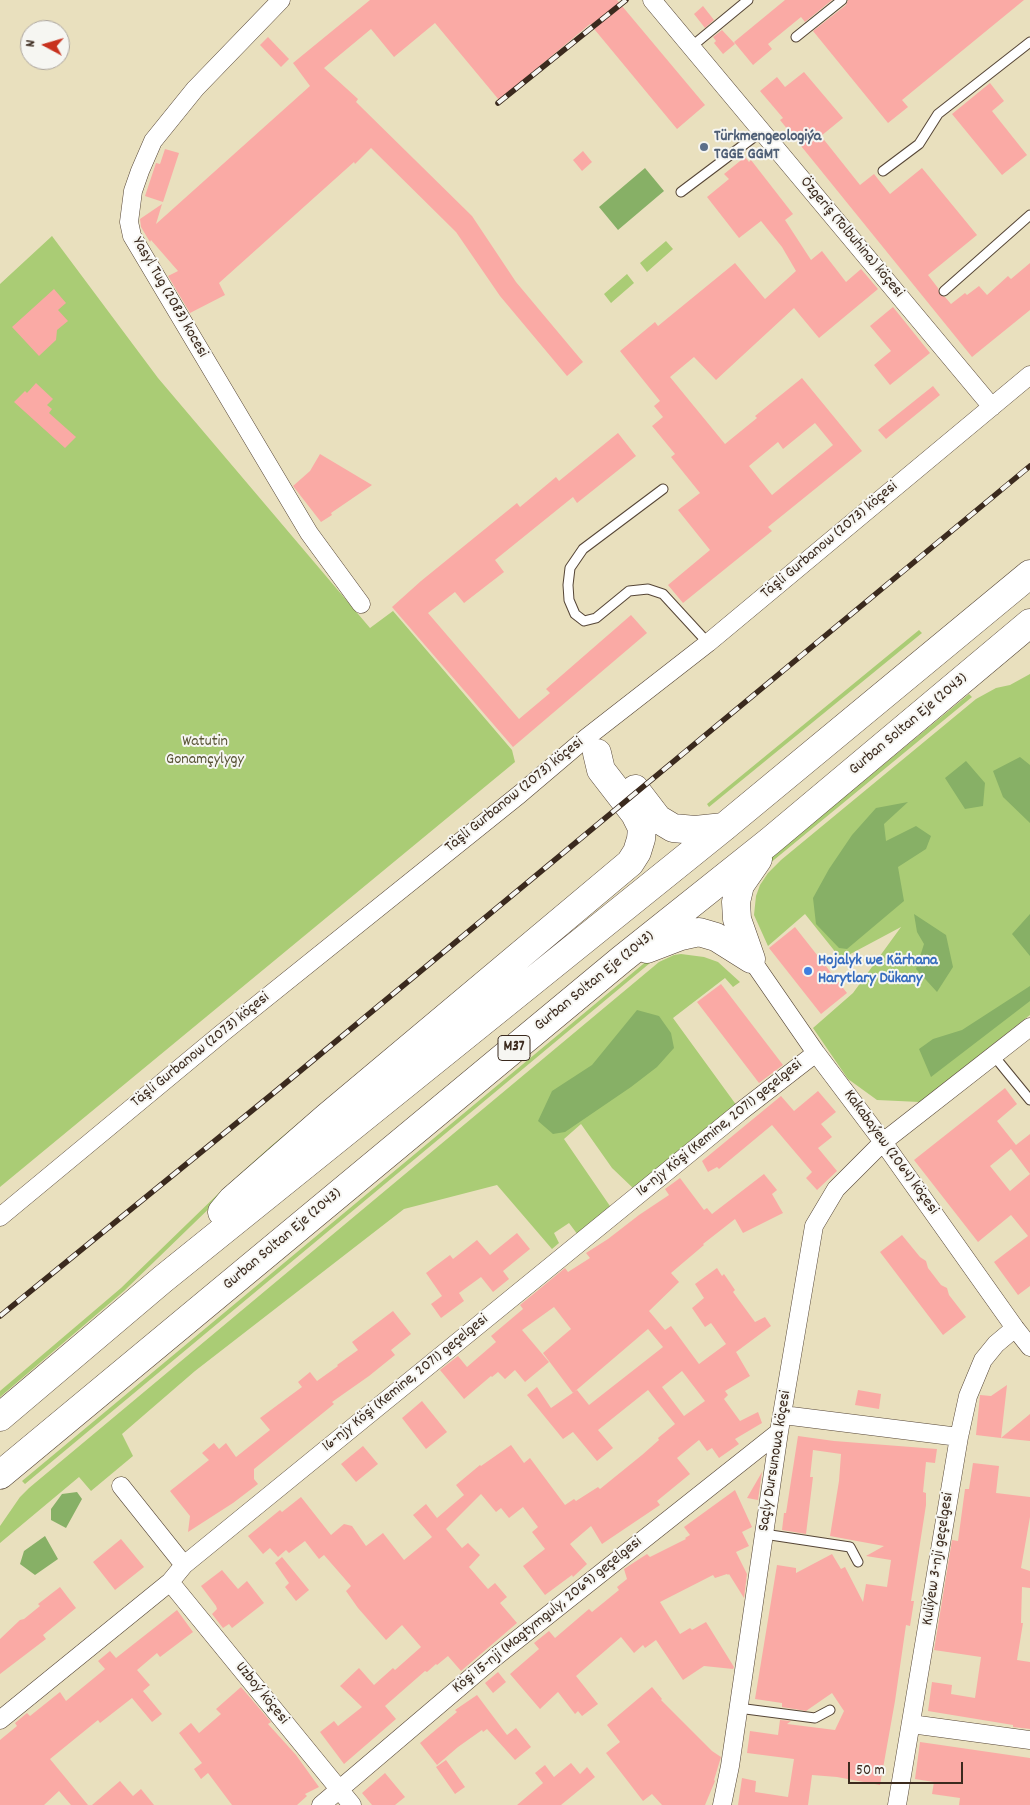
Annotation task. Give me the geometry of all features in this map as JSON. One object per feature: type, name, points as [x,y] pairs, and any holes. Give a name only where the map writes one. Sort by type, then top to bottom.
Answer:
[{"type":"highway","name":"M37","points":[[0,1417],[162,1280],[724,827],[1030,574]]},
{"type":"highway","name":"Gurban Soltan Eje (2043)","points":[[0,1475],[622,959],[770,841],[1030,623]]},
{"type":"highway","points":[[591,746],[613,760],[658,818],[673,828],[695,830],[724,827]]},
{"type":"highway","points":[[162,1280],[232,1200],[327,1117],[630,862],[638,852],[642,828],[635,814],[601,770],[591,746]]},
{"type":"highway","points":[[751,960],[737,918],[736,902],[740,885],[770,841]]},
{"type":"highway","points":[[622,959],[681,936],[699,932],[716,937],[751,960]]},
{"type":"street","name":"Yasyl Tug (2083) kocesi","points":[[281,0],[194,89],[153,141],[133,191],[129,222],[132,236],[309,533],[361,604]]},
{"type":"street","name":"Özgeriş (Tolbuhina) köçesi","points":[[652,0],[992,407]]},
{"type":"street","name":"Täşli Gurbanow (2073) köçesi","points":[[0,1217],[221,1034],[520,794],[591,746],[708,643],[1030,375]]},
{"type":"street","name":"Kakabaýew (2064) köçesi","points":[[751,960],[816,1053],[949,1234],[1014,1328],[1030,1347]]},
{"type":"street","name":"Saçly Dursunowa köçesi","points":[[722,1805],[730,1766],[781,1423],[814,1226],[836,1189],[883,1142],[1030,1027]]},
{"type":"street","name":"16-njy Köşi (Kemine, 2071) geçelgesi","points":[[0,1720],[170,1582],[184,1565],[740,1112],[816,1053]]},
{"type":"street","name":"Kuliýew 3-nji geçelgesi","points":[[897,1805],[959,1437],[968,1396],[982,1360],[1014,1328]]},
{"type":"street","points":[[781,1423],[959,1437]]},
{"type":"street","name":"Köşi 15-nji (Magtymguly, 2069) geçelgesi","points":[[321,1805],[494,1658],[781,1423]]},
{"type":"street","points":[[121,1486],[184,1565]]},
{"type":"street","name":"Uzboý köçesi","points":[[170,1582],[352,1805]]},
{"type":"street","points":[[911,1724],[1030,1740]]},
{"type":"lane","points":[[796,37],[842,0]]},
{"type":"lane","points":[[691,47],[745,1]]},
{"type":"lane","points":[[883,171],[919,144],[938,114],[1030,42]]},
{"type":"lane","points":[[682,192],[762,131]]},
{"type":"lane","points":[[944,292],[1030,215]]},
{"type":"lane","points":[[663,489],[582,549],[570,568],[568,585],[570,600],[575,614],[584,621],[596,618],[630,591],[648,589],[663,594],[708,643]]},
{"type":"lane","points":[[994,1056],[1030,1100]]},
{"type":"lane","points":[[764,1534],[850,1547],[858,1562]]},
{"type":"lane","points":[[738,1708],[815,1718],[830,1710]]},
{"type":"green space","points":[[645,168],[664,191],[618,230],[599,207]]},
{"type":"green space","name":"Watutin Gonamçylygy","points":[[52,236],[158,378],[370,628],[393,611],[512,750],[515,762],[0,1187],[0,284]]},
{"type":"green space","points":[[666,241],[673,249],[647,272],[640,263]]},
{"type":"green space","points":[[627,274],[634,283],[611,303],[604,294]]},
{"type":"green space","points":[[919,630],[922,633],[709,807],[707,804]]},
{"type":"green space","points":[[1030,674],[1030,1015],[920,1102],[877,1100],[848,1079],[813,1028],[853,993],[901,927],[841,959],[805,914],[768,946],[754,915],[756,896],[760,885],[768,873],[781,860],[976,699],[996,688],[1010,685]]},
{"type":"green space","points":[[969,694],[972,697],[769,864],[767,861]]},
{"type":"green space","points":[[1020,757],[1030,765],[1030,823],[1003,797],[993,771]]},
{"type":"green space","points":[[966,761],[985,783],[983,806],[965,809],[945,778]]},
{"type":"green space","points":[[908,802],[884,824],[886,841],[916,826],[931,836],[926,849],[898,867],[904,901],[847,949],[839,948],[816,924],[813,898],[829,869],[852,835],[876,808]]},
{"type":"green space","points":[[611,862],[224,1194],[124,1291],[0,1397],[0,1391],[121,1288],[221,1191],[271,1146]]},
{"type":"green space","points":[[914,914],[946,935],[953,967],[937,992],[916,969],[924,944],[917,932]]},
{"type":"green space","points":[[1030,914],[1030,956],[1012,934]]},
{"type":"green space","points":[[681,954],[704,957],[718,962],[740,982],[733,987],[725,978],[673,1018],[737,1106],[634,1189],[612,1168],[581,1124],[564,1139],[612,1209],[578,1235],[569,1223],[554,1233],[559,1243],[552,1249],[497,1185],[404,1209],[195,1371],[122,1434],[133,1456],[91,1491],[79,1477],[0,1543],[0,1526],[20,1497],[29,1488],[659,962]]},
{"type":"green space","points":[[654,955],[656,958],[25,1484],[22,1481]]},
{"type":"green space","points":[[1030,986],[1030,1001],[931,1077],[919,1049],[933,1039],[962,1030]]},
{"type":"green space","points":[[637,1010],[659,1016],[671,1033],[674,1048],[657,1067],[631,1087],[565,1132],[553,1134],[538,1121],[552,1091],[592,1065]]},
{"type":"green space","points":[[77,1492],[82,1499],[66,1528],[51,1520],[51,1509],[62,1494]]},
{"type":"green space","points":[[45,1536],[58,1559],[35,1575],[20,1564],[24,1551]]},
{"type":"building","points":[[370,0],[617,0],[705,105],[677,129],[590,24],[499,100],[435,23],[394,57],[371,29],[324,68],[358,99],[356,102],[472,216],[516,282],[583,362],[567,376],[500,296],[456,232],[371,148],[219,283],[225,295],[190,313],[168,276],[178,271],[151,240],[150,242],[141,227],[140,219],[162,204],[156,224],[310,86],[293,63]]},
{"type":"building","points":[[785,0],[832,0],[805,22],[801,17],[768,44],[772,49],[753,65],[734,42]]},
{"type":"building","points":[[848,0],[1024,0],[902,100],[908,107],[888,123],[813,31],[846,5]]},
{"type":"building","points":[[703,6],[714,20],[705,28],[694,14]]},
{"type":"building","points":[[722,30],[735,44],[723,54],[714,43],[716,41],[713,37]]},
{"type":"building","points":[[268,37],[289,59],[281,67],[260,45]]},
{"type":"building","points":[[804,72],[843,118],[821,136],[860,185],[874,174],[890,194],[922,168],[977,235],[928,275],[938,288],[940,295],[945,297],[951,304],[965,293],[967,295],[979,286],[987,295],[1008,276],[1011,279],[1030,263],[1030,310],[972,357],[780,120],[783,118],[760,91],[777,77],[785,87]]},
{"type":"building","points":[[990,83],[1004,101],[992,111],[1027,155],[1002,175],[952,114]]},
{"type":"building","points":[[165,149],[179,153],[163,202],[145,196],[156,163],[160,164]]},
{"type":"building","points":[[583,151],[592,162],[582,171],[573,160]]},
{"type":"building","points":[[745,157],[749,162],[751,160],[793,214],[785,220],[811,260],[822,251],[846,282],[861,269],[878,289],[819,338],[794,308],[716,380],[694,357],[670,377],[725,444],[757,418],[755,416],[802,378],[862,451],[768,527],[772,531],[683,603],[668,585],[710,550],[678,510],[700,493],[671,457],[675,454],[652,426],[663,417],[654,406],[660,401],[620,351],[655,322],[658,326],[735,263],[765,299],[796,271],[782,247],[761,221],[739,238],[707,197],[729,179],[724,174]],"holes":[[[815,423],[833,445],[772,495],[749,466],[778,442],[783,449]]]},
{"type":"building","points":[[54,289],[66,303],[58,310],[68,321],[57,330],[56,340],[39,356],[12,327]]},
{"type":"building","points":[[893,307],[930,353],[890,385],[874,365],[891,351],[870,326]]},
{"type":"building","points":[[36,383],[53,399],[47,405],[52,409],[49,413],[76,437],[65,448],[14,402],[25,391],[27,393]]},
{"type":"building","points":[[933,386],[940,395],[886,439],[878,430]]},
{"type":"building","points":[[618,433],[636,456],[577,503],[573,497],[495,560],[504,572],[464,603],[455,592],[428,613],[519,719],[550,693],[546,689],[631,615],[647,633],[513,747],[392,607],[517,503],[520,507],[556,477],[559,481]]},
{"type":"building","points":[[320,454],[372,485],[321,522],[293,486],[310,471]]},
{"type":"building","name":"Hojalyk we Kärhana Harytlary Dükany","points":[[795,927],[847,993],[821,1014],[769,948]]},
{"type":"building","points":[[721,984],[783,1065],[759,1083],[697,1002]]},
{"type":"building","points":[[1005,1088],[1017,1104],[997,1121],[1016,1145],[1030,1134],[1030,1174],[1030,1286],[1018,1295],[994,1262],[1028,1236],[1011,1215],[978,1242],[914,1160]],"holes":[[[1011,1149],[1030,1174],[1010,1191],[990,1166]]]},
{"type":"building","points":[[818,1091],[836,1112],[821,1124],[832,1137],[818,1148],[837,1171],[817,1190],[806,1178],[812,1172],[772,1125],[719,1169],[717,1167],[708,1172],[702,1161],[781,1096],[794,1111]]},
{"type":"building","points":[[764,1174],[777,1190],[772,1194],[783,1213],[743,1233],[735,1219],[703,1244],[671,1273],[679,1282],[649,1311],[665,1330],[671,1326],[699,1364],[726,1344],[711,1323],[705,1327],[692,1308],[704,1298],[695,1284],[717,1268],[722,1276],[724,1274],[735,1290],[733,1292],[755,1322],[765,1317],[771,1326],[736,1352],[750,1376],[725,1391],[728,1395],[724,1399],[740,1421],[758,1412],[762,1423],[735,1439],[739,1444],[719,1458],[712,1448],[707,1451],[699,1440],[677,1458],[690,1474],[657,1501],[660,1505],[602,1544],[591,1526],[570,1544],[587,1564],[573,1577],[572,1575],[545,1595],[523,1566],[545,1549],[532,1532],[538,1527],[523,1507],[509,1518],[501,1508],[496,1512],[481,1494],[446,1529],[462,1548],[468,1543],[480,1555],[469,1567],[488,1589],[495,1583],[507,1597],[500,1603],[517,1623],[461,1671],[448,1656],[427,1672],[425,1671],[385,1706],[396,1719],[344,1764],[320,1732],[334,1721],[338,1726],[362,1707],[340,1686],[359,1668],[374,1685],[393,1668],[395,1670],[421,1647],[402,1625],[386,1640],[346,1591],[351,1586],[324,1555],[319,1559],[305,1541],[289,1553],[286,1550],[278,1557],[270,1548],[263,1554],[248,1536],[280,1510],[282,1512],[301,1497],[331,1535],[344,1524],[352,1526],[366,1546],[383,1533],[404,1560],[432,1537],[413,1515],[426,1504],[437,1518],[464,1495],[456,1485],[480,1465],[511,1445],[524,1463],[530,1458],[565,1505],[574,1499],[576,1501],[598,1487],[600,1489],[642,1455],[675,1424],[648,1390],[598,1430],[613,1448],[597,1461],[573,1432],[563,1439],[527,1395],[537,1387],[551,1408],[573,1393],[543,1353],[571,1329],[554,1307],[522,1330],[549,1362],[525,1382],[515,1370],[505,1379],[498,1372],[464,1399],[440,1370],[458,1356],[467,1367],[496,1342],[491,1336],[523,1309],[520,1305],[565,1268],[568,1272],[590,1258],[586,1253],[669,1195],[665,1189],[680,1178],[704,1210],[707,1208],[712,1214]],"holes":[[[648,1329],[663,1347],[589,1405],[577,1390],[574,1392]],[[682,1371],[705,1401],[684,1416],[662,1387]]]},
{"type":"building","points":[[517,1233],[530,1249],[503,1271],[509,1279],[493,1292],[481,1277],[459,1293],[464,1301],[441,1318],[431,1304],[442,1296],[426,1273],[450,1255],[453,1259],[477,1240],[490,1255]]},
{"type":"building","points":[[902,1235],[920,1257],[926,1261],[928,1268],[941,1285],[947,1288],[949,1295],[966,1317],[943,1335],[880,1252]]},
{"type":"building","points":[[393,1311],[411,1334],[391,1350],[395,1355],[332,1402],[334,1404],[254,1469],[254,1479],[258,1484],[233,1503],[188,1532],[190,1516],[170,1491],[209,1460],[202,1453],[214,1443],[219,1449],[226,1443],[236,1457],[270,1430],[260,1418],[302,1387],[298,1382],[310,1372],[317,1381],[338,1366],[358,1350],[352,1342]]},
{"type":"building","points":[[1007,1385],[1001,1438],[976,1435],[980,1395],[991,1396]]},
{"type":"building","points":[[858,1390],[881,1394],[879,1409],[855,1405]]},
{"type":"building","points":[[422,1401],[447,1432],[426,1449],[402,1418]]},
{"type":"building","points":[[1030,1414],[1030,1441],[1001,1438]]},
{"type":"building","points":[[798,1436],[834,1441],[937,1449],[935,1463],[926,1462],[923,1492],[926,1493],[926,1505],[911,1601],[914,1601],[910,1626],[906,1625],[880,1785],[837,1777],[812,1775],[808,1805],[738,1805],[742,1778],[756,1781],[755,1792],[788,1797],[794,1759],[747,1753],[750,1731],[778,1735],[780,1720],[791,1721],[787,1724],[835,1730],[844,1711],[832,1693],[806,1711],[782,1707],[782,1703],[755,1699],[777,1565],[796,1568],[796,1573],[832,1554],[841,1569],[845,1567],[863,1602],[866,1584],[887,1587],[891,1560],[866,1556],[884,1546],[830,1536],[839,1481],[841,1454],[813,1450],[810,1477],[813,1477],[806,1534],[782,1530]]},
{"type":"building","points":[[363,1446],[378,1464],[356,1482],[341,1464]]},
{"type":"building","points":[[973,1463],[999,1466],[996,1493],[1030,1497],[1030,1517],[1021,1568],[1030,1571],[1030,1588],[1022,1587],[1021,1623],[1023,1623],[1017,1660],[1030,1662],[1030,1729],[928,1711],[932,1682],[952,1685],[951,1694],[975,1698],[981,1657],[934,1650],[952,1540],[958,1541],[965,1489],[969,1489]]},
{"type":"building","points":[[762,1472],[758,1500],[747,1498]]},
{"type":"building","points":[[735,1490],[752,1527],[742,1532],[749,1546],[736,1552],[747,1574],[744,1598],[729,1574],[727,1574],[715,1578],[713,1575],[660,1602],[680,1634],[706,1622],[734,1667],[733,1669],[704,1666],[683,1680],[656,1640],[645,1648],[643,1645],[634,1653],[621,1637],[576,1676],[598,1704],[582,1716],[578,1711],[575,1714],[558,1692],[540,1709],[510,1674],[539,1649],[534,1643],[549,1631],[555,1638],[589,1609],[592,1612],[619,1590],[617,1587],[627,1579],[624,1569],[647,1554],[650,1557],[686,1539],[690,1535],[684,1527]]},
{"type":"building","points":[[121,1539],[144,1567],[115,1590],[93,1562]]},
{"type":"building","points":[[282,1557],[309,1590],[296,1601],[285,1587],[289,1583],[275,1563]]},
{"type":"building","points":[[222,1570],[238,1589],[247,1581],[264,1603],[232,1628],[229,1624],[223,1628],[212,1614],[217,1609],[216,1606],[201,1586]]},
{"type":"building","points":[[60,1587],[76,1608],[43,1635],[46,1639],[0,1674],[0,1639],[20,1620],[40,1606],[38,1604]]},
{"type":"building","points":[[177,1610],[193,1632],[160,1657],[157,1653],[137,1670],[150,1685],[143,1691],[162,1714],[152,1722],[132,1698],[100,1723],[98,1720],[50,1759],[88,1805],[71,1805],[59,1791],[44,1805],[0,1805],[0,1740],[17,1726],[15,1723],[27,1713],[30,1716],[60,1692],[66,1701],[105,1669],[98,1661],[110,1651],[116,1658]]},
{"type":"building","points":[[498,1672],[506,1682],[493,1693],[485,1683]]},
{"type":"building","points":[[241,1687],[271,1722],[268,1724],[296,1755],[319,1787],[305,1794],[307,1796],[297,1805],[232,1805],[208,1773],[201,1779],[194,1769],[202,1763],[179,1733],[191,1723],[199,1733],[221,1714],[216,1709]]},
{"type":"building","points":[[652,1687],[661,1700],[712,1751],[721,1757],[715,1781],[705,1805],[662,1805],[652,1794],[643,1801],[606,1753],[620,1742],[607,1725]]},
{"type":"building","points":[[477,1695],[507,1735],[516,1728],[531,1747],[515,1760],[487,1729],[483,1732],[482,1730],[458,1747],[437,1765],[420,1743],[457,1712],[455,1710]]},
{"type":"building","points":[[920,1742],[1030,1758],[1030,1805],[959,1805],[960,1798],[932,1794],[934,1782],[915,1779]]},
{"type":"building","points":[[446,1760],[465,1787],[455,1794],[436,1767]]},
{"type":"building","points":[[571,1763],[580,1774],[587,1767],[595,1777],[561,1805],[517,1805],[543,1783],[535,1773],[545,1765],[554,1777]]},
{"type":"building","points":[[385,1773],[405,1797],[395,1805],[372,1805],[362,1793]]},
{"type":"building","points":[[120,1781],[133,1796],[141,1789],[154,1805],[92,1805]]},
{"type":"railway","points":[[498,103],[626,0]]},
{"type":"railway","points":[[0,1316],[276,1091],[1030,466]]},
{"type":"place","name":"Türkmengeologiýa TGGE GGMT","points":[[704,147]]},
{"type":"place","name":"Hojalyk we Kärhana Harytlary Dükany","points":[[808,971]]}]
